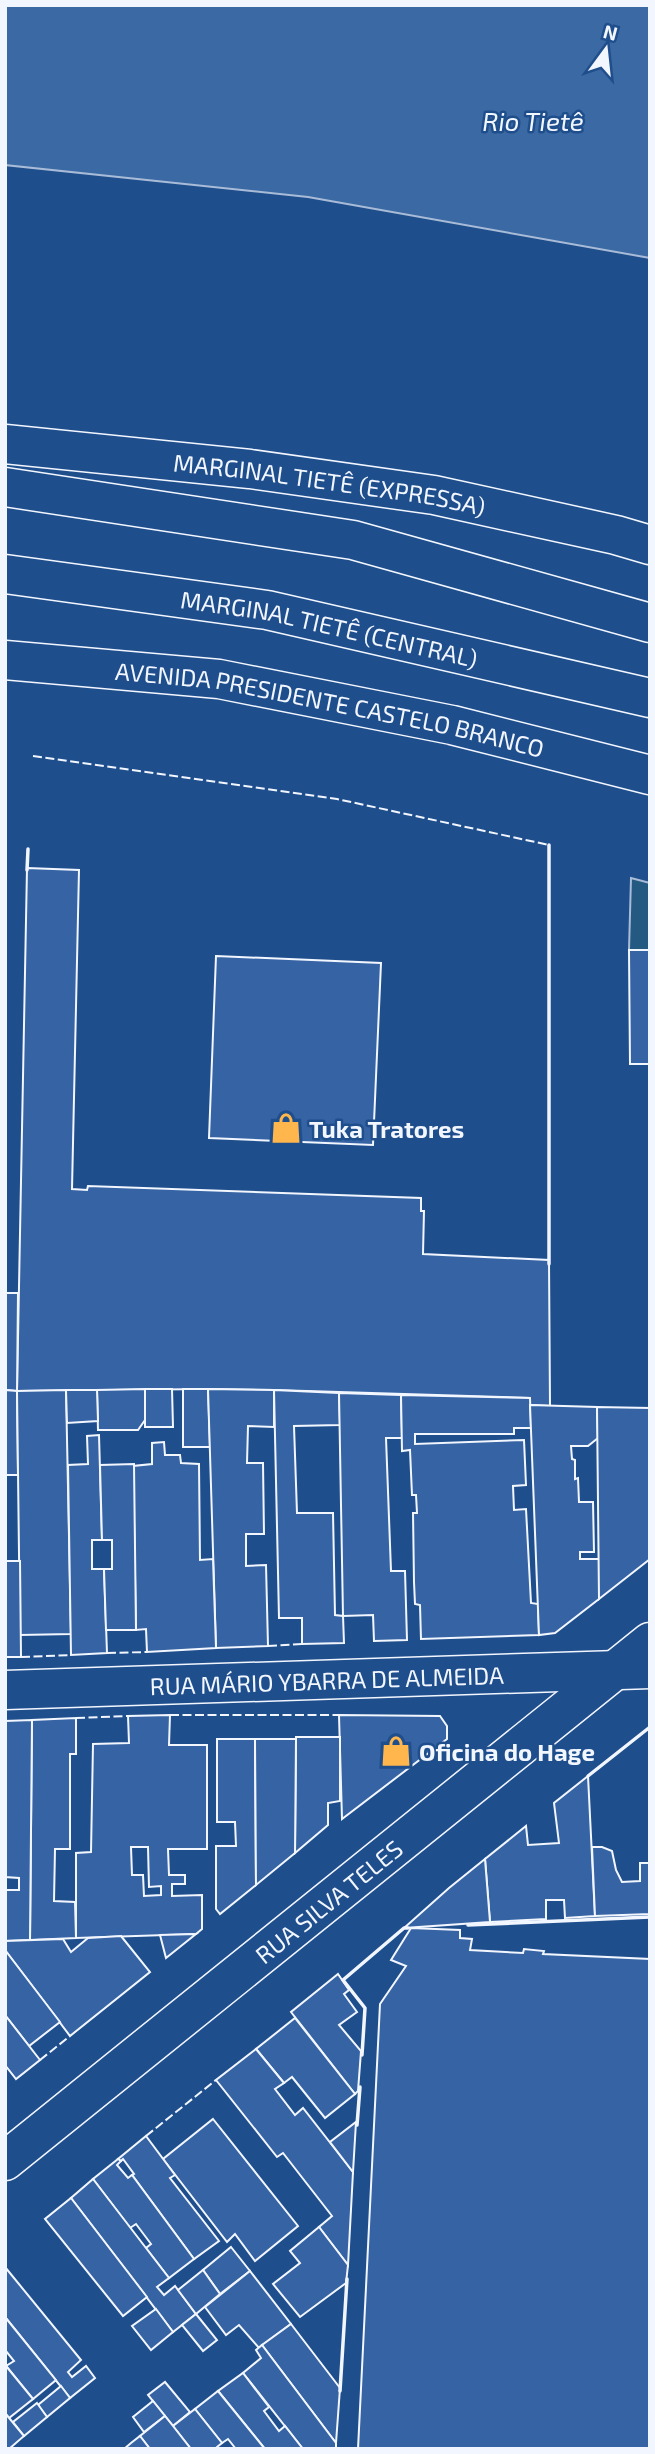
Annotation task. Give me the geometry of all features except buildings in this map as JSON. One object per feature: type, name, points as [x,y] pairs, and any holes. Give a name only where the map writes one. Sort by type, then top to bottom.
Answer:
[{"type":"main road","name":"MARGINAL TIETÊ (EXPRESSA)","points":[[5,444],[250,470],[433,495],[616,535],[650,545]]},
{"type":"main road","points":[[5,487],[353,540],[650,623]]},
{"type":"main road","name":"MARGINAL TIETÊ (CENTRAL)","points":[[5,575],[267,610],[650,698]]},
{"type":"main road","name":"AVENIDA PRESIDENTE CASTELO BRANCO","points":[[5,660],[219,679],[452,724],[650,775]]},
{"type":"main road","name":"RUA SILVA TELES","points":[[5,2161],[631,1669],[650,1642]]},
{"type":"main road","name":"RUA MÁRIO YBARRA DE ALMEIDA","points":[[5,1690],[631,1669]]},
{"type":"shaded area","points":[[631,878],[650,883],[650,950],[629,950]]},
{"type":"water","name":"Rio Tietê","points":[[5,5],[650,5],[650,258],[308,197],[5,165]]},
{"type":"fence","points":[[33,756],[337,799],[549,845]]},
{"type":"fence","points":[[268,1646],[302,1644]]},
{"type":"fence","points":[[107,1653],[147,1652]]},
{"type":"fence","points":[[21,1657],[71,1655]]},
{"type":"fence","points":[[170,1715],[339,1715]]},
{"type":"fence","points":[[76,1718],[128,1716]]},
{"type":"fence","points":[[40,2060],[70,2036]]},
{"type":"fence","points":[[146,2136],[216,2080]]},
{"type":"wall","points":[[549,845],[549,1264]]},
{"type":"wall","points":[[27,870],[28,849]]},
{"type":"wall","points":[[588,1776],[650,1727]]},
{"type":"wall","points":[[468,1925],[650,1917]]},
{"type":"wall","points":[[362,2055],[365,2008],[343,1980],[404,1928],[408,1928]]},
{"type":"wall","points":[[357,2125],[360,2087]]},
{"type":"wall","points":[[340,2391],[347,2279]]},
{"type":"place","name":"Tuka Tratores","points":[[286,1128]]},
{"type":"place","name":"Oficina do Hage","points":[[396,1751]]}]
